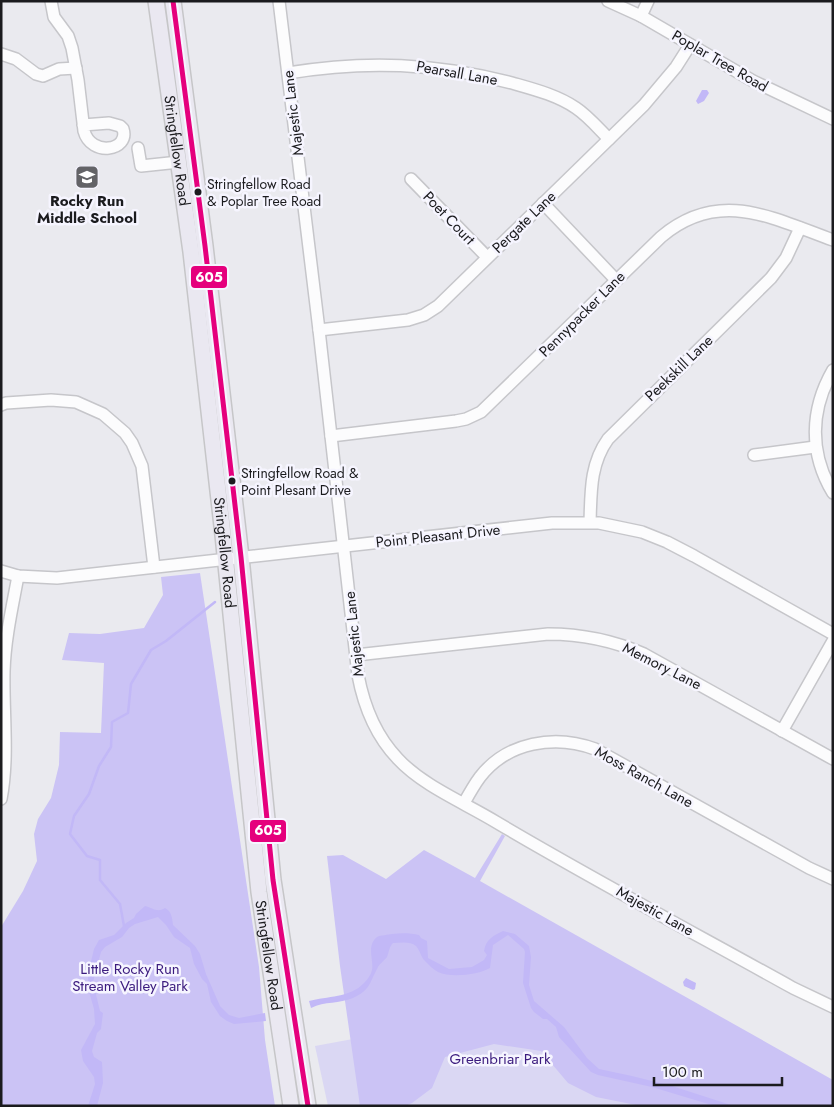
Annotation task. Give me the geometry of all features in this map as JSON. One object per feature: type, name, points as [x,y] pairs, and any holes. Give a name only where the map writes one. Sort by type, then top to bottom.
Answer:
[{"type":"main road","name":"Stringfellow Road","points":[[156,1],[191,252],[259,892],[291,1106]]},
{"type":"main road","name":"Stringfellow Road","points":[[172,1],[205,246],[241,557],[273,880],[308,1106]]},
{"type":"street","points":[[51,1],[54,17],[69,41],[76,68],[83,125]]},
{"type":"street","name":"Majestic Lane","points":[[279,1],[358,676],[365,704],[374,726],[385,744],[413,773],[793,988],[833,1007]]},
{"type":"street","name":"Poplar Tree Road","points":[[608,1],[641,16],[769,89],[833,119]]},
{"type":"street","points":[[641,16],[648,1]]},
{"type":"street","name":"Pergate Lane","points":[[319,330],[408,320],[424,315],[438,306],[656,92],[690,45]]},
{"type":"street","points":[[1,54],[16,59],[36,74],[43,76],[59,69],[76,68]]},
{"type":"street","name":"Pearsall Lane","points":[[288,73],[343,66],[385,64],[428,67],[476,75],[526,87],[563,100],[586,115],[609,139]]},
{"type":"street","points":[[138,148],[141,166],[179,162]]},
{"type":"street","name":"Poet Court","points":[[411,179],[487,258]]},
{"type":"street","points":[[543,203],[616,280]]},
{"type":"street","name":"Pennypacker Lane","points":[[331,436],[456,421],[472,417],[491,404],[667,232],[689,219],[708,212],[721,210],[745,211],[763,215],[833,240]]},
{"type":"street","name":"Peekskill Lane","points":[[590,522],[594,466],[599,453],[608,439],[772,278],[786,258],[800,228]]},
{"type":"street","points":[[833,370],[822,391],[815,424],[815,447],[822,471],[833,493]]},
{"type":"street","points":[[1,405],[51,400],[76,402],[103,414],[120,428],[132,443],[142,466],[154,567]]},
{"type":"street","points":[[754,455],[815,447]]},
{"type":"street","name":"Point Pleasant Drive","points":[[1,571],[18,576],[57,578],[552,523],[590,522],[625,527],[667,542],[833,634]]},
{"type":"street","points":[[1,799],[4,772],[5,657],[18,576]]},
{"type":"street","name":"Memory Lane","points":[[356,655],[548,634],[586,636],[614,642],[644,654],[833,759]]},
{"type":"street","points":[[782,731],[833,641]]},
{"type":"street","name":"Moss Ranch Lane","points":[[464,803],[486,770],[503,756],[541,742],[576,743],[595,750],[809,868],[833,879]]},
{"type":"green space","name":"Little Rocky Run Stream Valley Park","points":[[200,573],[259,967],[265,1040],[275,1106],[1,1106],[1,927],[23,891],[37,861],[34,834],[38,819],[51,798],[59,765],[60,732],[101,733],[104,663],[62,660],[69,633],[100,634],[144,628],[163,595],[161,577]]},
{"type":"green space","points":[[502,834],[505,836],[480,881],[833,1080],[833,1106],[641,1106],[596,1097],[568,1083],[541,1051],[494,1044],[445,1057],[432,1088],[412,1103],[405,1106],[360,1106],[340,966],[327,856],[343,855],[386,879],[424,850],[475,878]]},
{"type":"green space","name":"Greenbriar Park","points":[[504,1011],[761,1106],[328,1106],[315,1046]]},
{"type":"shaded area","points":[[702,90],[707,90],[709,93],[704,101],[698,104],[696,101]]},
{"type":"shaded area","points":[[145,906],[157,910],[165,908],[169,911],[173,925],[195,946],[200,954],[206,974],[220,1006],[229,1015],[239,1018],[265,1013],[266,1021],[234,1024],[220,1016],[211,1002],[207,984],[194,964],[190,948],[174,937],[158,917],[135,924],[122,937],[105,947],[101,952],[93,982],[100,1011],[103,1013],[101,1029],[97,1033],[92,1051],[94,1057],[102,1062],[103,1083],[97,1106],[88,1106],[95,1084],[94,1077],[83,1061],[81,1050],[95,1024],[94,1009],[88,988],[88,974],[94,949],[99,940],[114,935]]},
{"type":"shaded area","points":[[503,931],[515,934],[529,946],[531,957],[529,985],[534,1001],[564,1027],[587,1058],[599,1069],[672,1086],[734,1106],[715,1106],[652,1087],[591,1072],[559,1037],[556,1027],[531,1008],[523,983],[525,952],[508,935],[493,945],[490,968],[464,975],[450,975],[438,972],[424,960],[414,944],[393,943],[387,957],[379,966],[363,992],[348,1000],[322,1004],[311,1008],[309,1001],[345,994],[358,988],[365,982],[372,970],[372,945],[379,936],[399,933],[419,935],[427,941],[428,958],[449,969],[472,967],[484,960],[487,955],[484,951],[486,944],[493,936]]},
{"type":"shaded area","points":[[686,978],[696,983],[695,989],[684,986],[683,982]]},
{"type":"waterway","points":[[124,926],[120,904],[100,880],[100,860],[87,856],[70,834],[74,816],[89,794],[99,766],[111,747],[112,722],[128,713],[131,684],[151,650],[166,641],[215,602]]},
{"type":"transit line","name":"605","points":[[173,1],[205,246],[241,557],[273,880],[308,1106]]},
{"type":"place","name":"Rocky Run Middle School","points":[[87,177]]},
{"type":"place","name":"Stringfellow Road & Poplar Tree Road","points":[[198,192]]},
{"type":"place","name":"Stringfellow Road & Point Plesant Drive","points":[[232,481]]}]
